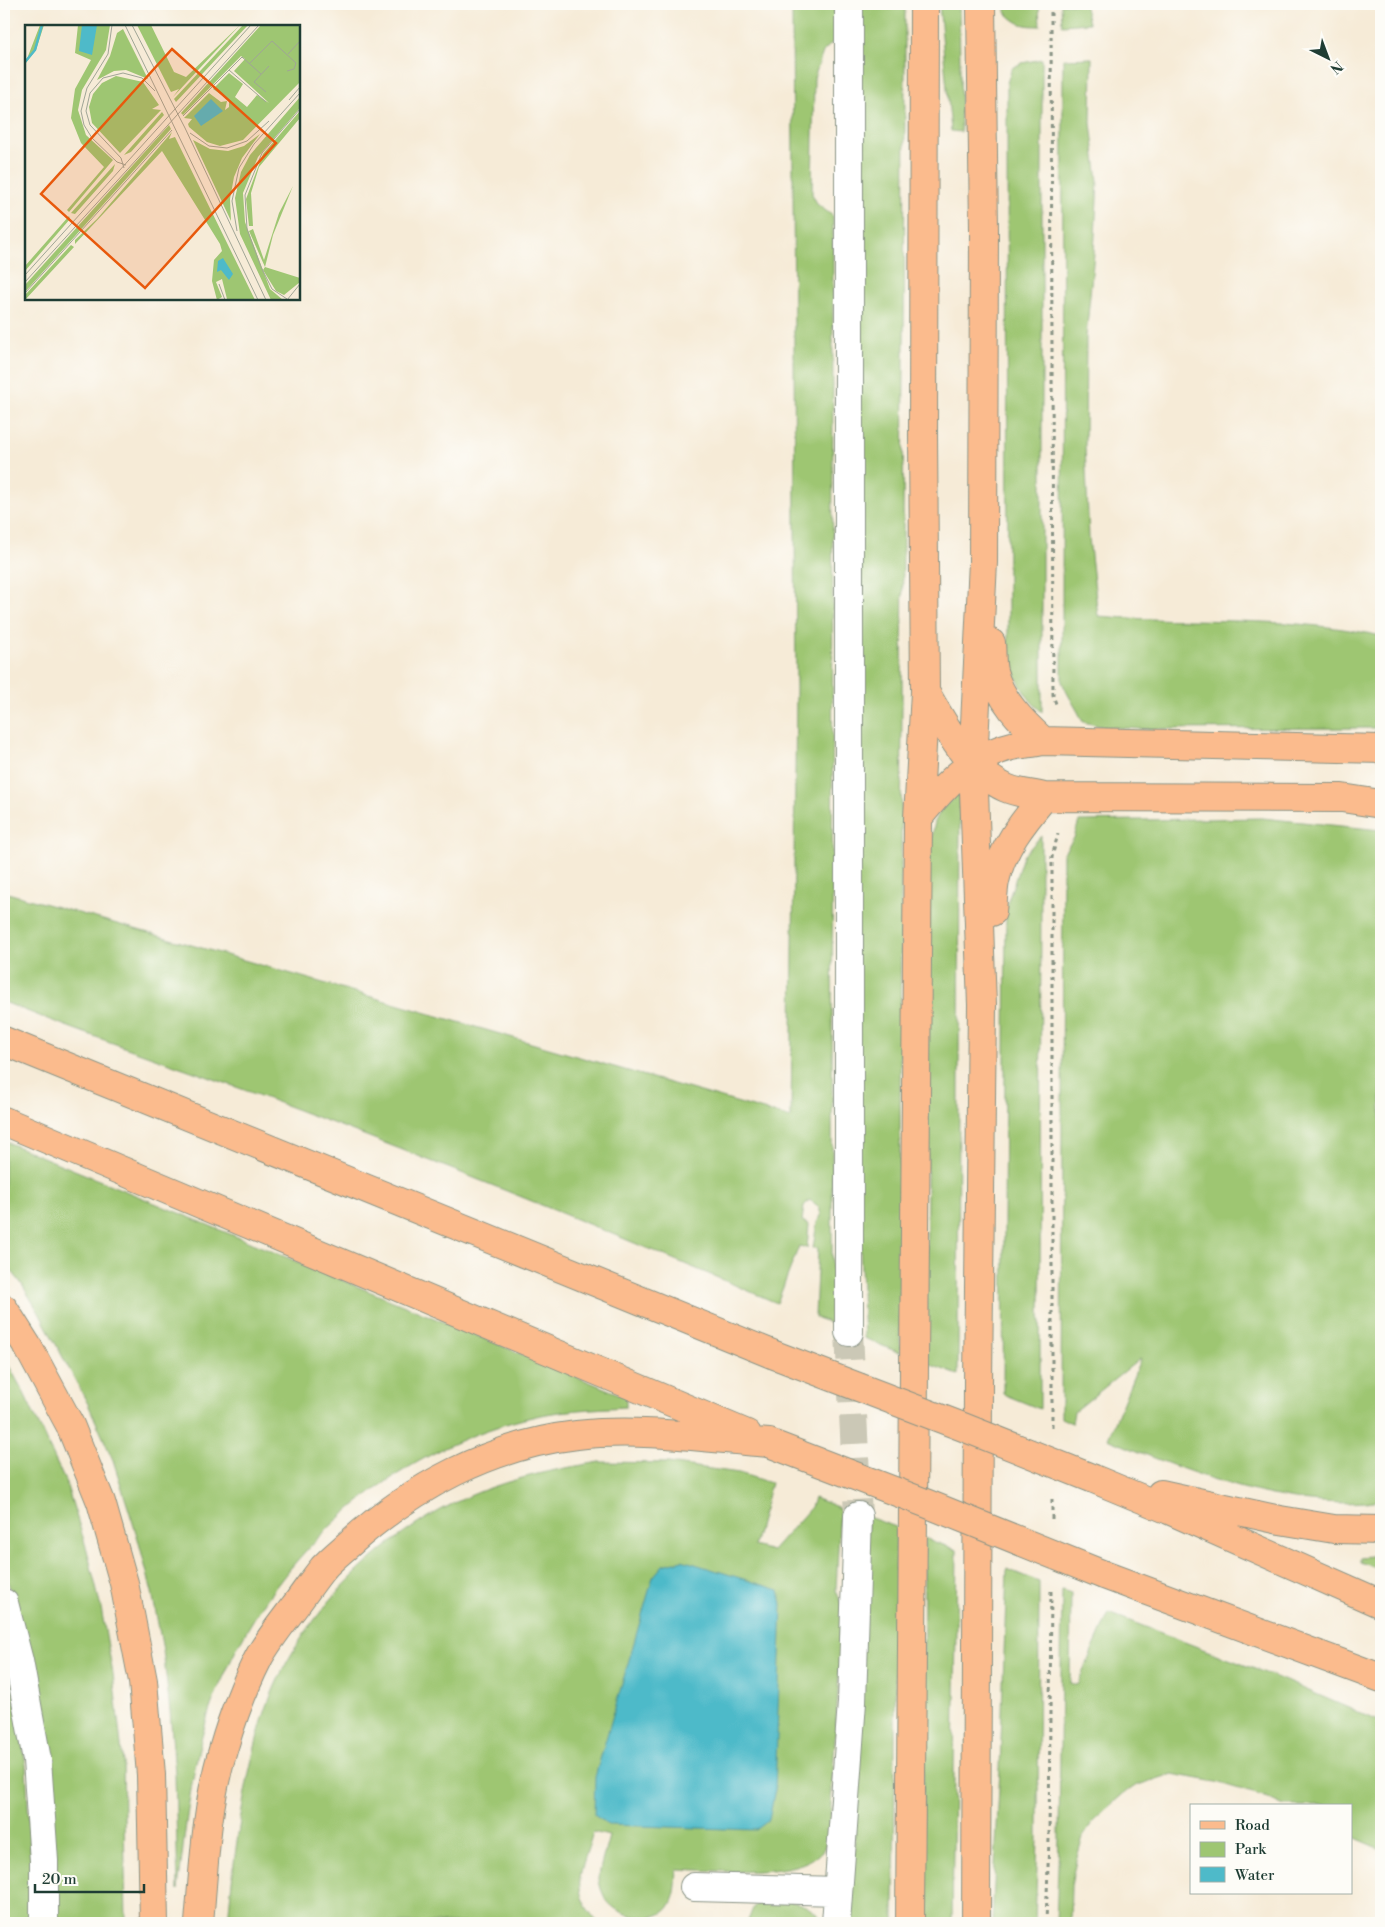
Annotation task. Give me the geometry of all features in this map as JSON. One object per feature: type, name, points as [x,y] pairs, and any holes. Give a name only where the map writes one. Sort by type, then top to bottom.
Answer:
[{"type":"main road","points":[[910,1923],[918,818],[925,692],[923,443],[924,4]]},
{"type":"main road","points":[[976,1923],[978,1373],[982,1005],[973,764],[983,562],[984,230],[981,4]]},
{"type":"main road","points":[[983,562],[993,671],[1001,693],[1013,711],[1054,742]]},
{"type":"main road","points":[[925,692],[948,732],[973,764],[987,777],[1008,789],[1053,796],[1342,798],[1381,804]]},
{"type":"main road","points":[[918,818],[940,790],[956,775],[973,764],[1011,746],[1054,742],[1381,749]]},
{"type":"main road","points":[[982,1005],[995,881],[1003,856],[1021,825],[1053,796]]},
{"type":"main road","points":[[4,1041],[772,1354],[1094,1479],[1169,1510],[1381,1604]]},
{"type":"main road","points":[[4,1121],[769,1443],[1104,1575],[1381,1678]]},
{"type":"main road","points":[[4,1309],[28,1347],[70,1425],[101,1502],[124,1583],[143,1681],[150,1775],[154,1923]]},
{"type":"main road","points":[[199,1923],[206,1839],[213,1795],[222,1751],[244,1690],[260,1656],[279,1626],[324,1567],[373,1522],[424,1486],[473,1463],[524,1446],[576,1435],[629,1432],[769,1443]]},
{"type":"main road","points":[[1094,1479],[1280,1520],[1334,1529],[1381,1530]]},
{"type":"street","points":[[849,4],[849,1332]]},
{"type":"street","points":[[836,1923],[852,1702],[858,1516]]},
{"type":"street","points":[[4,1603],[19,1660],[37,1760],[44,1862],[44,1923]]},
{"type":"street","points":[[694,1887],[838,1891]]},
{"type":"path","points":[[1051,4],[1052,696],[1065,725],[1054,742]]},
{"type":"path","points":[[1052,1433],[1052,857],[1062,820],[1053,796]]},
{"type":"path","points":[[1052,1492],[1052,1522]]},
{"type":"path","points":[[1046,1923],[1049,1839],[1052,1581]]},
{"type":"green space","points":[[792,4],[835,4],[834,41],[823,52],[814,78],[812,194],[818,205],[833,216],[832,1324],[815,1317],[818,1248],[813,1248],[817,1222],[821,1216],[818,1206],[809,1200],[804,1206],[802,1221],[809,1224],[807,1248],[799,1246],[777,1303],[589,1224],[401,1149],[4,1002],[4,892],[791,1118],[796,692]]},
{"type":"green space","points":[[858,4],[905,4],[900,1353],[864,1338],[855,1125]]},
{"type":"green space","points":[[939,4],[959,4],[961,132],[951,131]]},
{"type":"green space","points":[[1006,4],[1039,4],[1040,26],[1025,25],[1014,20],[1006,13]]},
{"type":"green space","points":[[1061,4],[1084,4],[1089,23],[1062,25]]},
{"type":"green space","points":[[1092,58],[1091,123],[1098,181],[1094,253],[1086,337],[1085,446],[1089,538],[1098,616],[1311,625],[1381,636],[1381,728],[1141,729],[1104,727],[1083,722],[1062,682],[1063,59]]},
{"type":"green space","points":[[1042,59],[1042,712],[1034,705],[1018,681],[1008,644],[1007,83],[1012,68],[1022,63]]},
{"type":"green space","points":[[960,791],[958,1375],[926,1363],[929,851],[935,822],[940,811]]},
{"type":"green space","points":[[1262,818],[1381,830],[1381,1500],[1347,1503],[1276,1496],[1206,1477],[1108,1439],[1141,1358],[1074,1412],[1072,1423],[1061,1418],[1063,854],[1074,838],[1079,821]]},
{"type":"green space","points":[[1041,836],[1040,1409],[1003,1394],[1006,907],[1023,856]]},
{"type":"green space","points":[[4,1141],[626,1397],[626,1407],[587,1409],[536,1416],[476,1434],[429,1456],[385,1482],[345,1513],[308,1549],[275,1588],[247,1631],[212,1704],[200,1742],[192,1784],[178,1890],[175,1773],[170,1711],[163,1650],[152,1592],[138,1539],[113,1460],[88,1404],[38,1311],[21,1283],[4,1261]]},
{"type":"green space","points":[[4,1357],[24,1393],[66,1483],[87,1550],[101,1608],[113,1674],[123,1763],[126,1923],[54,1923],[15,1602],[4,1571]]},
{"type":"green space","points":[[600,1462],[668,1463],[739,1473],[771,1483],[754,1546],[772,1551],[811,1507],[814,1498],[840,1508],[836,1590],[843,1608],[829,1837],[823,1850],[810,1860],[775,1870],[677,1869],[675,1893],[669,1907],[657,1915],[641,1917],[618,1910],[609,1904],[605,1897],[599,1878],[609,1836],[593,1832],[582,1869],[580,1890],[589,1911],[599,1923],[228,1923],[233,1868],[241,1814],[259,1731],[275,1686],[292,1654],[312,1623],[363,1566],[423,1520],[456,1502],[504,1483],[545,1472]]},
{"type":"green space","points":[[868,1517],[896,1527],[894,1923],[851,1923]]},
{"type":"green space","points":[[924,1538],[957,1550],[952,1923],[923,1923]]},
{"type":"green space","points":[[1381,1555],[1381,1570],[1360,1562],[1360,1557]]},
{"type":"green space","points":[[1007,1569],[1039,1582],[1038,1839],[1035,1923],[992,1923]]},
{"type":"green space","points":[[1062,1590],[1071,1593],[1070,1683],[1077,1685],[1109,1613],[1281,1679],[1381,1722],[1381,1849],[1352,1836],[1352,1804],[1280,1804],[1263,1796],[1216,1782],[1172,1774],[1138,1785],[1124,1793],[1096,1818],[1083,1837],[1076,1860],[1071,1886],[1070,1923],[1056,1923]]},
{"type":"green space","points":[[4,1641],[26,1764],[34,1923],[4,1923]]},
{"type":"green space","points":[[767,1900],[792,1902],[806,1906],[824,1923],[747,1923],[754,1906]]},
{"type":"water","points":[[682,1560],[779,1590],[782,1605],[775,1790],[769,1820],[756,1830],[609,1825],[594,1815],[595,1777],[653,1577],[663,1565]]},
{"type":"tunnel","points":[[849,1332],[858,1516]]}]
